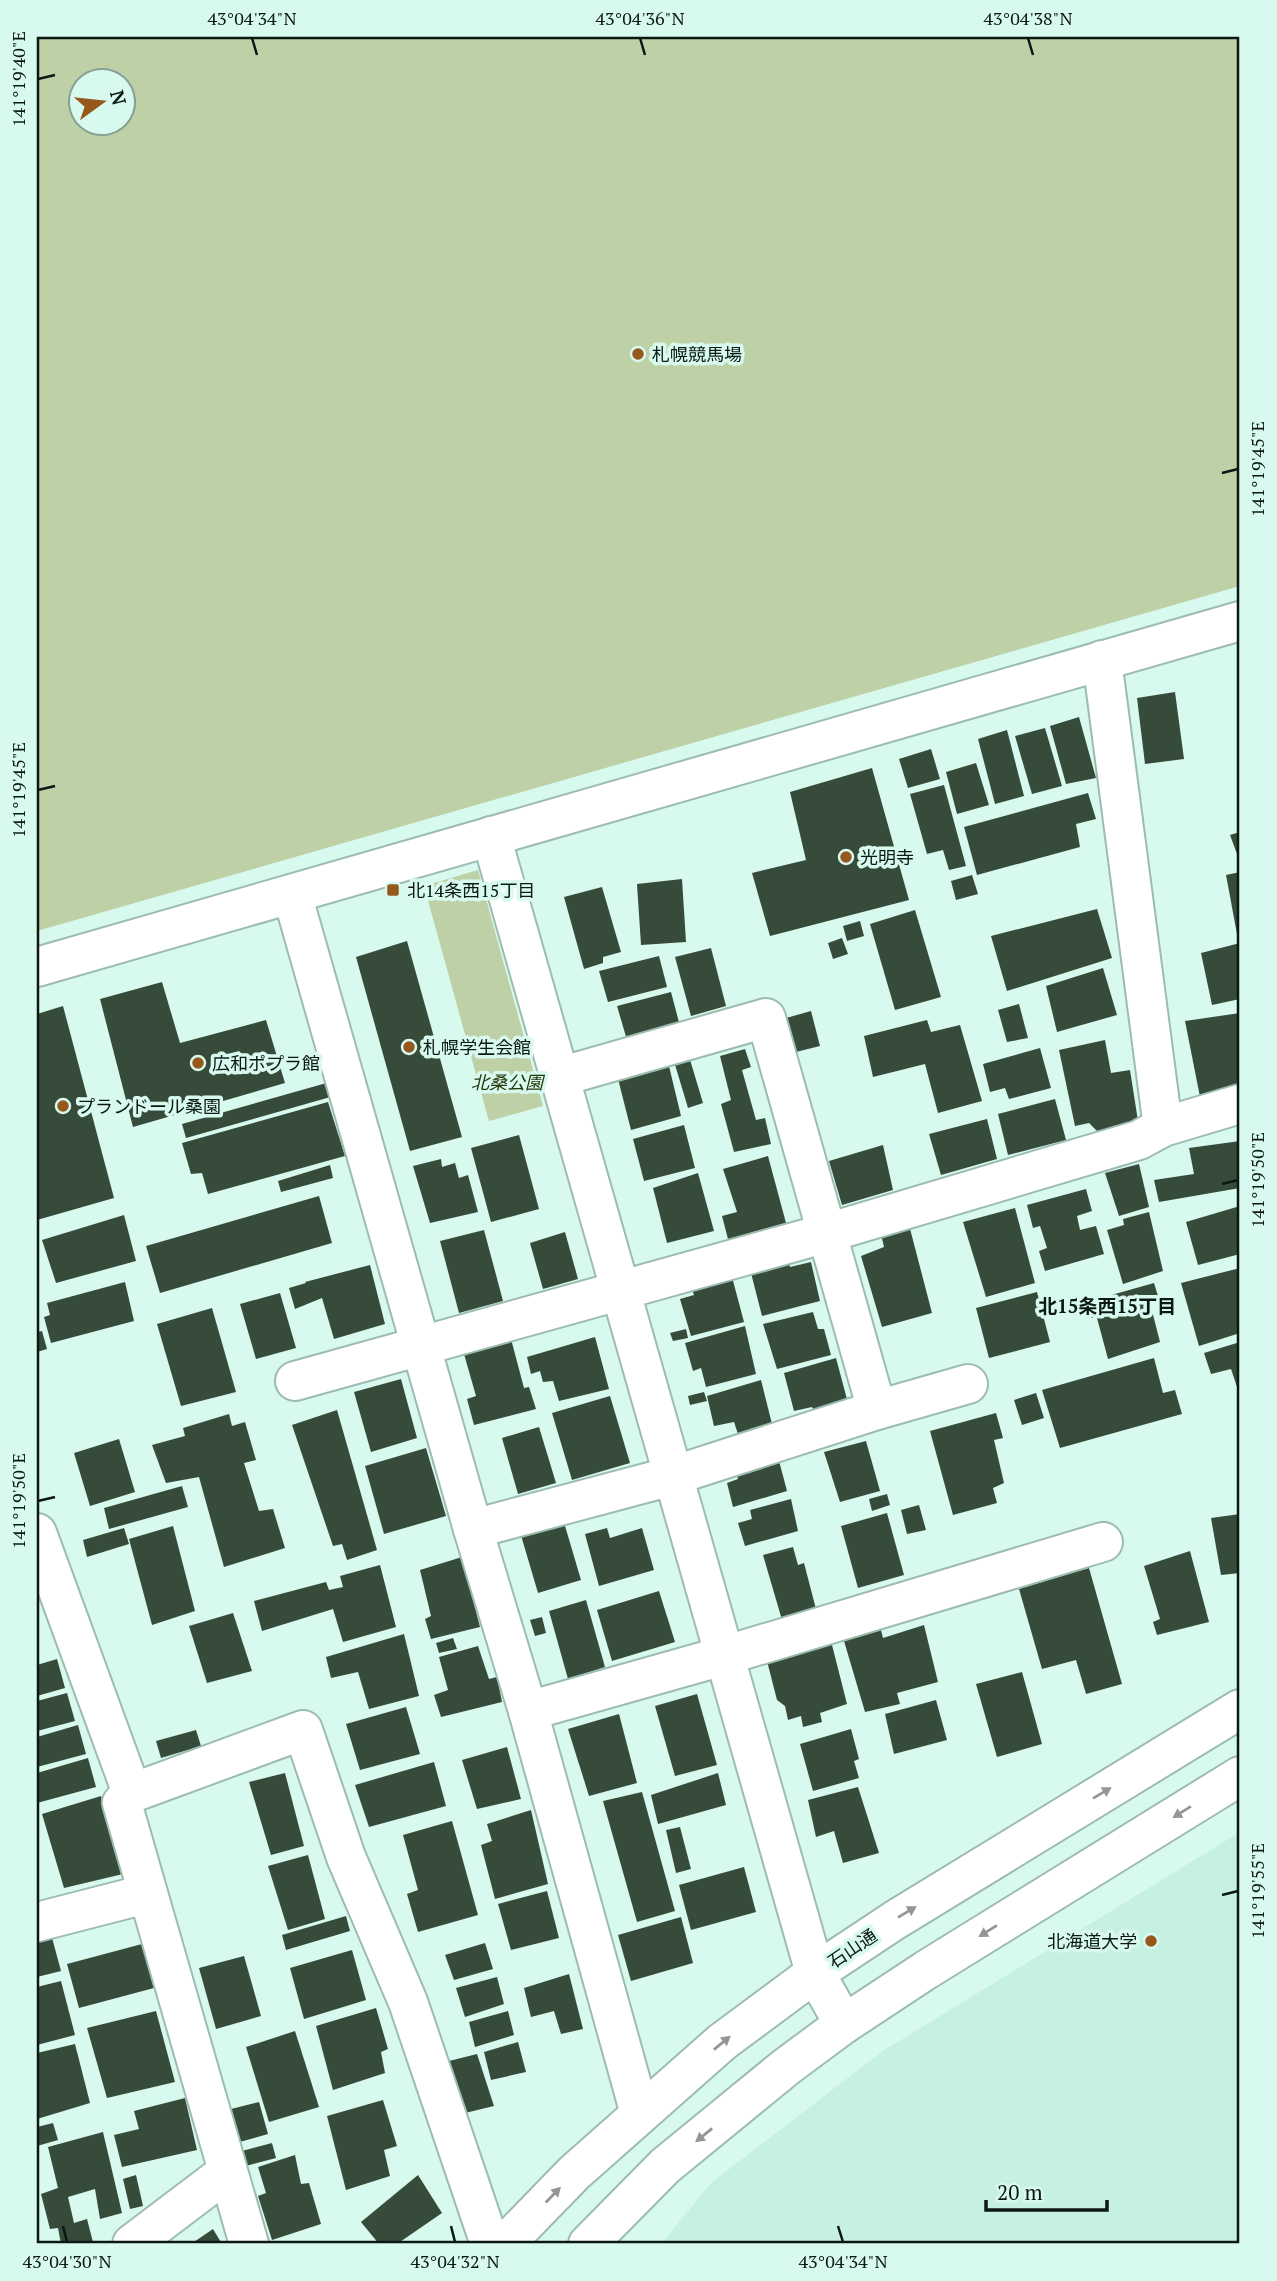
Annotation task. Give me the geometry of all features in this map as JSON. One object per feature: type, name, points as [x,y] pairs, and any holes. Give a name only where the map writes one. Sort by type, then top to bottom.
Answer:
[{"type":"street","points":[[37,967],[1240,621]]},
{"type":"street","points":[[1102,660],[1163,1127]]},
{"type":"street","points":[[491,836],[815,1973],[844,2024]]},
{"type":"street","points":[[292,894],[473,1530],[528,1711],[640,2114]]},
{"type":"street","points":[[559,1077],[765,1018],[877,1410]]},
{"type":"street","points":[[295,1381],[827,1233],[1139,1140],[1163,1127],[1240,1104]]},
{"type":"street","points":[[473,1530],[673,1476],[877,1410],[968,1384]]},
{"type":"street","points":[[37,1533],[132,1793]]},
{"type":"street","points":[[528,1711],[723,1656],[1103,1542]]},
{"type":"street","name":"石山通","points":[[505,2244],[574,2173],[722,2042],[815,1973],[895,1920],[1240,1709]]},
{"type":"street","points":[[249,2244],[146,1894],[122,1803],[132,1793],[303,1730],[346,1857],[408,2002],[490,2244]]},
{"type":"street","points":[[588,2244],[665,2166],[786,2067],[844,2024],[926,1970],[1240,1776]]},
{"type":"street","points":[[37,1922],[146,1894]]},
{"type":"street","points":[[132,2244],[227,2172]]},
{"type":"shaded area","name":"北海道大学","points":[[1240,1832],[1240,2244],[661,2244],[711,2183],[883,2051]]},
{"type":"green space","name":"札幌競馬場","points":[[37,37],[1240,37],[1240,586],[37,931]]},
{"type":"green space","name":"北桑公園","points":[[478,870],[543,1106],[489,1121],[424,886]]},
{"type":"building","points":[[1175,692],[1184,759],[1145,764],[1137,698]]},
{"type":"building","points":[[1079,717],[1096,778],[1066,784],[1050,726]]},
{"type":"building","points":[[1045,728],[1062,786],[1032,794],[1015,736]]},
{"type":"building","points":[[1007,730],[1024,796],[995,804],[978,739]]},
{"type":"building","points":[[931,749],[940,779],[908,788],[899,759]]},
{"type":"building","points":[[976,763],[989,805],[957,814],[946,772]]},
{"type":"building","points":[[872,768],[909,900],[770,936],[752,873],[806,860],[790,792]]},
{"type":"building","points":[[944,785],[966,866],[949,870],[943,850],[927,854],[910,794]]},
{"type":"building","points":[[1088,793],[1096,819],[1076,824],[1080,847],[977,875],[964,827]]},
{"type":"building","points":[[1240,832],[1240,862],[1230,835]]},
{"type":"building","points":[[1240,872],[1240,933],[1237,934],[1226,875]]},
{"type":"building","points":[[972,875],[978,894],[956,900],[951,881]]},
{"type":"building","points":[[682,879],[686,942],[641,945],[637,884]]},
{"type":"building","points":[[602,887],[621,952],[603,957],[603,963],[584,969],[564,897]]},
{"type":"building","points":[[1097,909],[1112,958],[1007,991],[991,936]]},
{"type":"building","points":[[915,910],[941,997],[895,1010],[870,924]]},
{"type":"building","points":[[860,921],[864,936],[847,941],[843,926]]},
{"type":"building","points":[[842,938],[848,954],[833,959],[828,943]]},
{"type":"building","name":"札幌学生会館","points":[[407,941],[462,1137],[410,1151],[356,957]]},
{"type":"building","points":[[1240,943],[1240,999],[1212,1005],[1201,953]]},
{"type":"building","points":[[711,948],[726,1006],[691,1016],[675,957]]},
{"type":"building","points":[[659,956],[667,987],[608,1002],[599,971]]},
{"type":"building","points":[[1103,968],[1117,1015],[1057,1032],[1046,986]]},
{"type":"building","name":"広和ポプラ館","points":[[162,982],[180,1043],[266,1020],[285,1083],[133,1127],[100,999]]},
{"type":"building","points":[[671,992],[680,1026],[627,1040],[617,1006]]},
{"type":"building","points":[[1019,1004],[1028,1038],[1007,1042],[998,1010]]},
{"type":"building","name":"プランドール桑園","points":[[63,1006],[114,1198],[37,1220],[37,1014]]},
{"type":"building","points":[[811,1011],[820,1046],[788,1054],[779,1020]]},
{"type":"building","points":[[1240,1013],[1240,1086],[1200,1097],[1185,1021]]},
{"type":"building","points":[[927,1020],[931,1032],[960,1025],[982,1101],[938,1113],[925,1064],[873,1077],[864,1036]]},
{"type":"building","points":[[1105,1040],[1111,1073],[1130,1070],[1138,1121],[1097,1131],[1089,1123],[1075,1126],[1059,1050]]},
{"type":"building","points":[[1040,1048],[1051,1088],[1009,1099],[1005,1088],[990,1092],[983,1064]]},
{"type":"building","points":[[745,1049],[751,1067],[742,1070],[756,1120],[765,1118],[771,1144],[734,1152],[721,1104],[731,1100],[720,1056]]},
{"type":"building","points":[[688,1053],[703,1103],[688,1108],[673,1058]]},
{"type":"building","points":[[668,1062],[681,1116],[631,1130],[617,1075]]},
{"type":"building","points":[[330,1082],[334,1096],[186,1138],[182,1124]]},
{"type":"building","points":[[1055,1099],[1066,1140],[1008,1155],[998,1114]]},
{"type":"building","points":[[328,1102],[345,1156],[208,1194],[202,1173],[191,1174],[182,1143]]},
{"type":"building","points":[[987,1119],[997,1159],[941,1175],[929,1134]]},
{"type":"building","points":[[684,1125],[695,1168],[644,1181],[633,1139]]},
{"type":"building","points":[[519,1135],[539,1209],[491,1222],[471,1148]]},
{"type":"building","points":[[1240,1141],[1240,1188],[1159,1202],[1154,1180],[1194,1174],[1189,1148]]},
{"type":"building","points":[[883,1145],[893,1190],[842,1205],[829,1161]]},
{"type":"building","points":[[768,1156],[786,1223],[728,1239],[722,1216],[737,1212],[723,1169]]},
{"type":"building","points":[[441,1159],[442,1167],[455,1163],[459,1178],[468,1175],[478,1212],[430,1223],[413,1166]]},
{"type":"building","points":[[1139,1164],[1149,1207],[1119,1216],[1105,1173]]},
{"type":"building","points":[[330,1165],[333,1178],[281,1192],[278,1181]]},
{"type":"building","points":[[698,1173],[714,1231],[667,1243],[653,1188]]},
{"type":"building","points":[[1086,1189],[1092,1211],[1077,1216],[1080,1230],[1096,1226],[1104,1254],[1045,1271],[1039,1251],[1047,1248],[1040,1226],[1033,1228],[1027,1205]]},
{"type":"building","points":[[319,1196],[332,1243],[160,1293],[146,1246]]},
{"type":"building","points":[[1240,1206],[1240,1254],[1198,1265],[1186,1222]]},
{"type":"building","points":[[1015,1208],[1035,1283],[986,1297],[963,1222]]},
{"type":"building","points":[[1149,1212],[1163,1271],[1123,1284],[1107,1230],[1124,1225],[1123,1219]]},
{"type":"building","points":[[124,1215],[136,1261],[56,1283],[42,1240]]},
{"type":"building","points":[[908,1221],[932,1313],[882,1327],[861,1256],[884,1247],[880,1230]]},
{"type":"building","points":[[484,1230],[503,1301],[459,1313],[440,1241]]},
{"type":"building","points":[[565,1232],[578,1279],[543,1289],[530,1243]]},
{"type":"building","points":[[789,1261],[790,1267],[811,1262],[820,1301],[762,1316],[751,1273]]},
{"type":"building","points":[[370,1265],[385,1324],[334,1339],[322,1298],[295,1309],[289,1288]]},
{"type":"building","points":[[1240,1268],[1240,1333],[1199,1346],[1181,1283]]},
{"type":"building","points":[[732,1277],[744,1322],[691,1336],[680,1299],[694,1295],[692,1289]]},
{"type":"building","points":[[125,1282],[134,1321],[51,1343],[44,1317],[50,1315],[47,1303]]},
{"type":"building","points":[[1154,1283],[1158,1296],[1149,1299],[1160,1342],[1108,1359],[1097,1318],[1088,1318],[1083,1303]]},
{"type":"building","points":[[1037,1292],[1050,1342],[989,1358],[976,1308]]},
{"type":"building","points":[[280,1293],[296,1348],[256,1359],[240,1304]]},
{"type":"building","points":[[212,1308],[236,1392],[181,1406],[157,1324]]},
{"type":"building","points":[[813,1312],[818,1329],[824,1329],[831,1355],[777,1369],[763,1324]]},
{"type":"building","points":[[745,1326],[756,1374],[706,1387],[701,1368],[693,1371],[685,1343]]},
{"type":"building","points":[[686,1329],[688,1338],[673,1341],[670,1333]]},
{"type":"building","points":[[42,1331],[47,1349],[37,1352],[37,1332]]},
{"type":"building","points":[[595,1337],[609,1389],[559,1401],[553,1381],[543,1382],[540,1371],[531,1374],[527,1357]]},
{"type":"building","points":[[511,1339],[524,1388],[529,1387],[536,1409],[474,1425],[467,1399],[476,1396],[464,1354]]},
{"type":"building","points":[[1240,1342],[1240,1396],[1231,1369],[1211,1374],[1204,1353]]},
{"type":"building","points":[[836,1358],[848,1403],[816,1414],[812,1407],[794,1411],[784,1373]]},
{"type":"building","points":[[1154,1358],[1163,1393],[1175,1390],[1182,1414],[1060,1448],[1042,1390]]},
{"type":"building","points":[[401,1379],[417,1438],[371,1452],[354,1392]]},
{"type":"building","points":[[761,1380],[772,1424],[750,1429],[751,1435],[739,1437],[734,1422],[714,1426],[707,1396]]},
{"type":"building","points":[[704,1392],[707,1401],[690,1405],[688,1396]]},
{"type":"building","points":[[1036,1393],[1044,1418],[1022,1425],[1014,1400]]},
{"type":"building","points":[[610,1396],[630,1463],[572,1480],[552,1413]]},
{"type":"building","points":[[337,1410],[377,1550],[347,1560],[342,1544],[333,1546],[292,1425]]},
{"type":"building","points":[[996,1413],[1003,1438],[994,1440],[1004,1483],[993,1488],[997,1503],[953,1515],[930,1431]]},
{"type":"building","points":[[229,1414],[232,1426],[245,1422],[256,1460],[244,1463],[259,1511],[273,1509],[285,1548],[224,1567],[199,1477],[166,1483],[152,1445],[185,1436],[183,1428]]},
{"type":"building","points":[[539,1427],[556,1483],[518,1494],[502,1438]]},
{"type":"building","points":[[119,1439],[135,1492],[90,1506],[74,1453]]},
{"type":"building","points":[[866,1441],[880,1491],[840,1502],[824,1452]]},
{"type":"building","points":[[426,1448],[446,1516],[384,1534],[365,1466]]},
{"type":"building","points":[[778,1457],[787,1491],[733,1507],[727,1483],[738,1479],[735,1469]]},
{"type":"building","points":[[182,1486],[188,1507],[109,1529],[104,1508]]},
{"type":"building","points":[[887,1494],[890,1505],[872,1511],[869,1499]]},
{"type":"building","points":[[791,1499],[798,1531],[745,1546],[738,1523],[752,1519],[750,1510]]},
{"type":"building","points":[[919,1505],[926,1530],[907,1534],[901,1510]]},
{"type":"building","points":[[887,1513],[904,1575],[858,1588],[841,1526]]},
{"type":"building","points":[[1240,1514],[1240,1573],[1221,1575],[1211,1518]]},
{"type":"building","points":[[563,1519],[581,1580],[538,1593],[520,1532]]},
{"type":"building","points":[[173,1526],[195,1611],[152,1625],[129,1539]]},
{"type":"building","points":[[124,1528],[129,1544],[87,1557],[83,1540]]},
{"type":"building","points":[[607,1528],[610,1538],[642,1528],[654,1570],[599,1586],[585,1534]]},
{"type":"building","points":[[793,1547],[798,1565],[804,1563],[816,1609],[782,1620],[763,1555]]},
{"type":"building","points":[[1190,1551],[1209,1622],[1157,1635],[1153,1622],[1160,1619],[1144,1566]]},
{"type":"building","points":[[462,1557],[480,1627],[431,1639],[425,1619],[431,1616],[420,1570]]},
{"type":"building","points":[[380,1565],[396,1627],[343,1642],[333,1609],[262,1631],[254,1601],[326,1582],[329,1590],[343,1587],[340,1576]]},
{"type":"building","points":[[1089,1568],[1122,1684],[1086,1694],[1076,1660],[1042,1669],[1019,1589]]},
{"type":"building","points":[[659,1591],[675,1642],[612,1661],[597,1610]]},
{"type":"building","points":[[586,1600],[605,1667],[568,1679],[549,1611]]},
{"type":"building","points":[[233,1613],[252,1671],[207,1683],[189,1626]]},
{"type":"building","points":[[542,1617],[546,1633],[535,1636],[530,1620]]},
{"type":"building","points":[[924,1625],[938,1682],[897,1693],[900,1704],[865,1712],[844,1641],[881,1630],[883,1638]]},
{"type":"building","points":[[404,1634],[419,1696],[369,1709],[358,1672],[331,1678],[326,1657]]},
{"type":"building","points":[[453,1638],[457,1649],[439,1653],[436,1643]]},
{"type":"building","points":[[831,1641],[847,1704],[820,1713],[822,1722],[803,1727],[801,1716],[788,1720],[785,1706],[777,1700],[767,1661]]},
{"type":"building","points":[[478,1646],[489,1679],[497,1677],[502,1702],[441,1717],[434,1695],[448,1690],[439,1657]]},
{"type":"building","points":[[57,1659],[65,1688],[37,1696],[37,1665]]},
{"type":"building","points":[[1022,1672],[1042,1744],[997,1757],[976,1684]]},
{"type":"building","points":[[67,1693],[75,1721],[37,1731],[37,1701]]},
{"type":"building","points":[[697,1694],[717,1765],[675,1776],[655,1706]]},
{"type":"building","points":[[936,1700],[947,1740],[894,1754],[885,1714]]},
{"type":"building","points":[[406,1707],[420,1754],[360,1770],[346,1724]]},
{"type":"building","points":[[619,1714],[637,1783],[589,1796],[568,1729]]},
{"type":"building","points":[[78,1725],[86,1754],[37,1767],[37,1737]]},
{"type":"building","points":[[851,1729],[859,1759],[854,1761],[859,1778],[813,1791],[800,1744]]},
{"type":"building","points":[[196,1730],[201,1746],[161,1758],[156,1741]]},
{"type":"building","points":[[507,1747],[521,1799],[477,1809],[462,1760]]},
{"type":"building","points":[[88,1758],[96,1787],[37,1803],[37,1773]]},
{"type":"building","points":[[434,1762],[446,1806],[369,1827],[355,1785]]},
{"type":"building","points":[[285,1773],[304,1846],[271,1855],[249,1782]]},
{"type":"building","points":[[718,1773],[726,1805],[658,1824],[651,1795]]},
{"type":"building","points":[[858,1787],[879,1853],[843,1863],[834,1831],[816,1837],[808,1800]]},
{"type":"building","points":[[642,1792],[675,1911],[637,1922],[603,1801]]},
{"type":"building","points":[[101,1796],[123,1874],[64,1888],[42,1814]]},
{"type":"building","points":[[531,1810],[548,1884],[495,1899],[481,1845],[492,1841],[487,1824]]},
{"type":"building","points":[[452,1821],[478,1915],[418,1932],[407,1894],[418,1890],[403,1835]]},
{"type":"building","points":[[680,1827],[691,1869],[676,1873],[666,1830]]},
{"type":"building","points":[[308,1855],[325,1919],[288,1930],[268,1866]]},
{"type":"building","points":[[744,1867],[756,1912],[691,1930],[679,1885]]},
{"type":"building","points":[[547,1891],[559,1938],[511,1950],[498,1904]]},
{"type":"building","points":[[346,1916],[350,1931],[286,1950],[282,1935]]},
{"type":"building","points":[[681,1917],[693,1963],[631,1981],[618,1935]]},
{"type":"building","points":[[51,1934],[61,1971],[37,1977],[37,1938]]},
{"type":"building","points":[[485,1943],[493,1969],[454,1980],[445,1955]]},
{"type":"building","points":[[142,1944],[154,1988],[79,2008],[67,1964]]},
{"type":"building","points":[[352,1950],[366,2000],[304,2019],[290,1968]]},
{"type":"building","points":[[244,1956],[261,2016],[216,2029],[199,1968]]},
{"type":"building","points":[[569,1974],[583,2029],[561,2034],[554,2011],[531,2017],[524,1988]]},
{"type":"building","points":[[497,1977],[504,2004],[465,2017],[456,1988]]},
{"type":"building","points":[[61,1981],[75,2035],[37,2045],[37,1987]]},
{"type":"building","points":[[376,2008],[388,2049],[381,2052],[385,2073],[333,2090],[316,2026]]},
{"type":"building","points":[[156,2011],[175,2082],[107,2098],[87,2028]]},
{"type":"building","points":[[508,2011],[514,2035],[475,2047],[469,2022]]},
{"type":"building","points":[[295,2031],[319,2107],[269,2122],[246,2047]]},
{"type":"building","points":[[518,2042],[526,2072],[491,2080],[484,2052]]},
{"type":"building","points":[[75,2044],[90,2103],[37,2119],[37,2053]]},
{"type":"building","points":[[477,2054],[494,2106],[465,2113],[449,2061]]},
{"type":"building","points":[[185,2098],[197,2150],[122,2167],[114,2135],[139,2129],[134,2111]]},
{"type":"building","points":[[383,2100],[397,2146],[384,2150],[390,2176],[346,2190],[327,2116]]},
{"type":"building","points":[[259,2102],[268,2134],[236,2143],[227,2110]]},
{"type":"building","points":[[53,2123],[58,2140],[37,2146],[37,2127]]},
{"type":"building","points":[[103,2132],[122,2213],[100,2219],[95,2189],[68,2197],[74,2223],[87,2219],[93,2242],[61,2244],[58,2228],[50,2229],[41,2194],[58,2188],[48,2147]]},
{"type":"building","points":[[272,2143],[276,2158],[246,2166],[242,2151]]},
{"type":"building","points":[[295,2155],[301,2184],[309,2183],[321,2224],[272,2240],[258,2196],[266,2193],[258,2167]]},
{"type":"building","points":[[136,2175],[143,2206],[130,2209],[123,2179]]},
{"type":"building","points":[[418,2175],[442,2213],[397,2244],[379,2244],[361,2222]]},
{"type":"building","points":[[213,2229],[222,2244],[191,2244]]},
{"type":"place","name":"札幌競馬場","points":[[638,354]]},
{"type":"place","name":"光明寺","points":[[846,857]]},
{"type":"place","name":"北14条西15丁目","points":[[393,890]]},
{"type":"place","name":"札幌学生会館","points":[[409,1047]]},
{"type":"place","name":"広和ポプラ館","points":[[198,1063]]},
{"type":"place","name":"プランドール桑園","points":[[63,1106]]},
{"type":"place","name":"北海道大学","points":[[1151,1941]]},
{"type":"district","name":"北15条西15丁目","points":[[1107,1305]]}]
